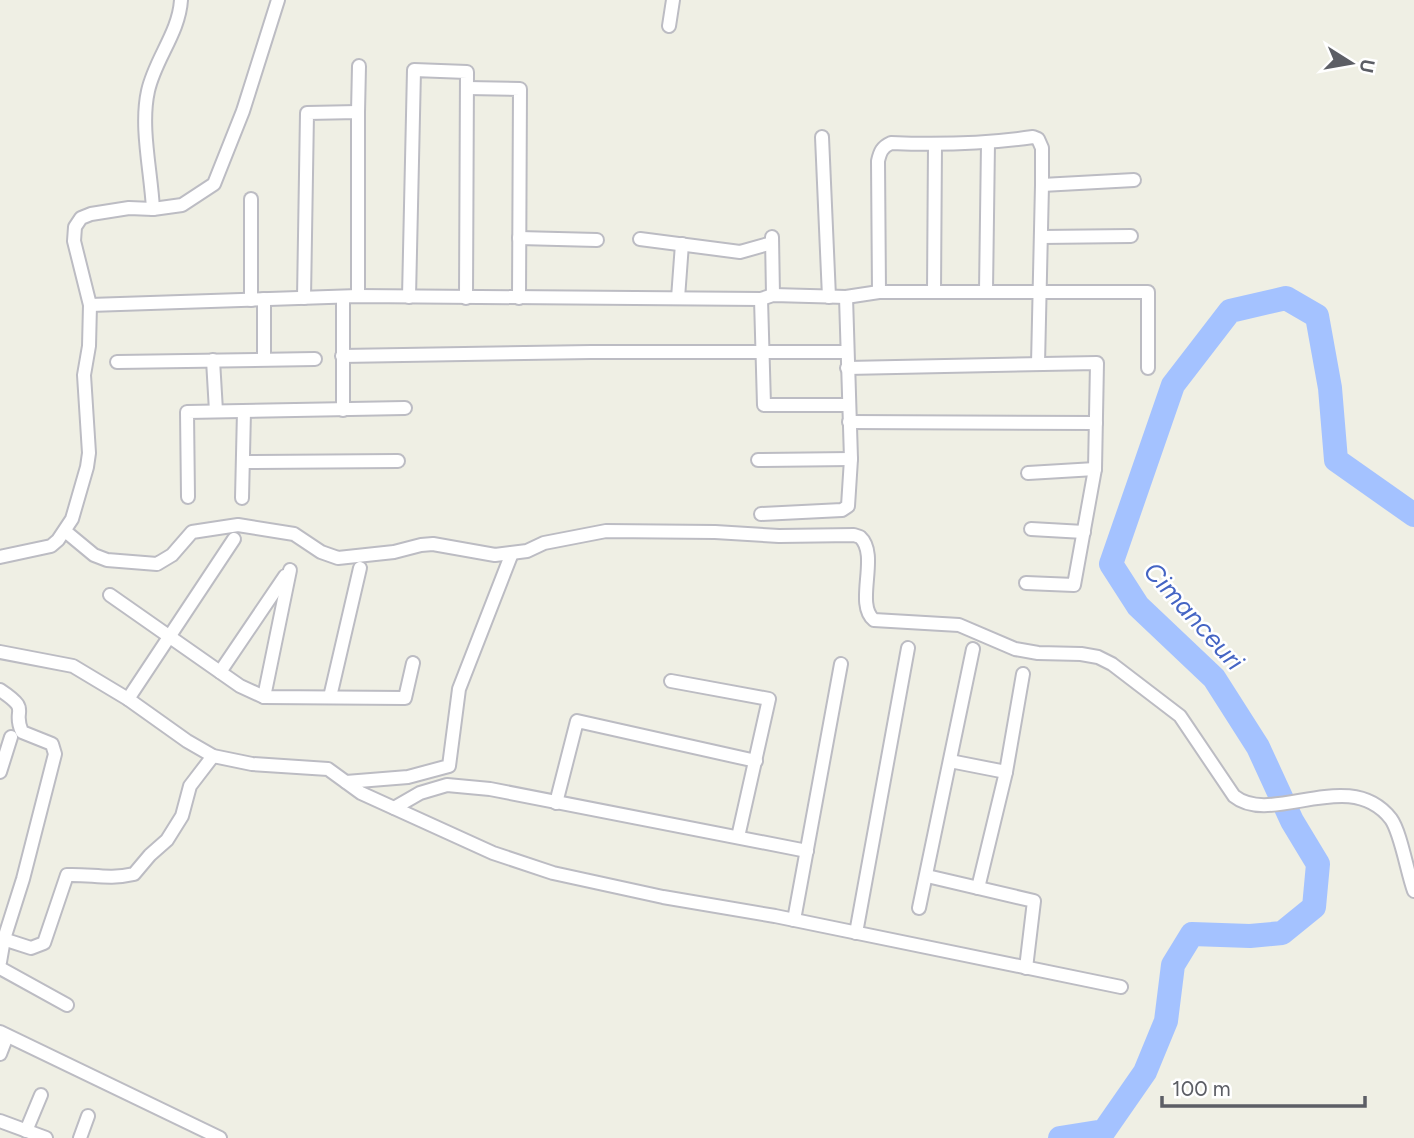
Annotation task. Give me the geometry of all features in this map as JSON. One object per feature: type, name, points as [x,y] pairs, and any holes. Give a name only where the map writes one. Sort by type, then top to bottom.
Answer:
[{"type":"street","points":[[153,209],[152,174],[145,129],[148,91],[170,40],[181,0]]},
{"type":"street","points":[[0,557],[51,546],[65,531],[77,504],[89,453],[84,375],[89,346],[90,306],[74,241],[75,228],[81,218],[90,214],[129,208],[153,209],[182,205],[214,184],[243,111],[278,0]]},
{"type":"street","points":[[670,26],[673,0]]},
{"type":"street","points":[[358,296],[359,65]]},
{"type":"street","points":[[409,297],[414,70],[467,72],[466,298]]},
{"type":"street","points":[[467,88],[520,89],[519,298]]},
{"type":"street","points":[[303,298],[307,113],[358,112]]},
{"type":"street","points":[[822,136],[830,297]]},
{"type":"street","points":[[879,292],[880,152],[891,143],[934,145],[989,143],[1033,137],[1038,139],[1042,148],[1038,364]]},
{"type":"street","points":[[986,291],[989,143]]},
{"type":"street","points":[[934,145],[934,292]]},
{"type":"street","points":[[1042,185],[1134,180]]},
{"type":"street","points":[[251,199],[264,359]]},
{"type":"street","points":[[1041,237],[1131,236]]},
{"type":"street","points":[[519,239],[597,240]]},
{"type":"street","points":[[640,239],[740,252],[772,240],[761,354],[764,405],[848,405]]},
{"type":"street","points":[[678,298],[682,244]]},
{"type":"street","points":[[90,306],[358,296],[846,298],[879,292],[1148,292],[1148,368]]},
{"type":"street","points":[[343,297],[343,410]]},
{"type":"street","points":[[761,514],[846,508],[850,501],[846,298]]},
{"type":"street","points":[[342,356],[847,352]]},
{"type":"street","points":[[117,362],[315,359]]},
{"type":"street","points":[[212,360],[216,411]]},
{"type":"street","points":[[847,368],[1097,363],[1096,470],[1074,585],[1026,583]]},
{"type":"street","points":[[188,497],[187,412],[405,408]]},
{"type":"street","points":[[242,498],[244,411]]},
{"type":"street","points":[[849,422],[1096,423]]},
{"type":"street","points":[[758,460],[851,459]]},
{"type":"street","points":[[243,462],[398,461]]},
{"type":"street","points":[[1028,473],[1096,470]]},
{"type":"street","points":[[65,531],[94,555],[107,560],[157,564],[172,555],[192,532],[238,524],[295,534],[321,552],[338,558],[394,552],[421,544],[495,555],[527,551],[544,543],[606,531],[715,532],[779,536],[854,535],[860,537],[867,547],[867,611],[874,620],[959,625],[1015,649],[1038,653],[1081,653],[1112,664],[1180,716],[1234,796],[1241,802],[1270,804],[1346,796],[1361,799],[1380,809],[1395,826],[1414,891]]},
{"type":"street","points":[[1031,529],[1084,532]]},
{"type":"street","points":[[128,699],[234,539]]},
{"type":"street","points":[[346,782],[408,777],[449,766],[459,689],[512,553]]},
{"type":"street","points":[[330,697],[360,568]]},
{"type":"street","points":[[220,672],[290,570],[264,696]]},
{"type":"street","points":[[110,595],[240,686],[264,696],[405,698],[413,663]]},
{"type":"street","points":[[856,933],[908,648]]},
{"type":"street","points":[[919,908],[973,649]]},
{"type":"street","points":[[0,652],[73,666],[213,756],[252,764],[328,769],[361,793],[493,853],[553,873],[1121,987]]},
{"type":"street","points":[[794,920],[841,664]]},
{"type":"street","points":[[978,888],[1006,772],[1023,674]]},
{"type":"street","points":[[671,681],[769,699],[738,837]]},
{"type":"street","points":[[0,690],[20,707],[19,725],[22,732],[52,744],[55,754],[23,879],[2,939],[0,962]]},
{"type":"street","points":[[556,803],[577,721],[756,761]]},
{"type":"street","points":[[0,753],[19,725]]},
{"type":"street","points":[[0,772],[10,737]]},
{"type":"street","points":[[2,939],[31,948],[44,943],[67,876],[109,878],[134,874],[167,840],[182,816],[190,786],[213,756]]},
{"type":"street","points":[[950,761],[1006,772]]},
{"type":"street","points":[[394,808],[420,793],[447,785],[490,789],[807,850]]},
{"type":"street","points":[[927,876],[1034,901],[1026,968]]},
{"type":"street","points":[[0,968],[67,1005]]},
{"type":"street","points":[[0,1054],[3,1034],[220,1138]]},
{"type":"street","points":[[26,1131],[41,1095]]},
{"type":"street","points":[[80,1138],[88,1116]]},
{"type":"street","points":[[0,1121],[46,1138]]},
{"type":"waterway","name":"Cimanceuri","points":[[1060,1138],[1104,1131],[1145,1072],[1166,1021],[1173,965],[1192,934],[1250,936],[1282,933],[1314,907],[1318,864],[1292,821],[1258,747],[1214,678],[1138,606],[1111,564],[1173,385],[1230,311],[1286,298],[1317,316],[1330,388],[1336,460],[1414,515]]}]
